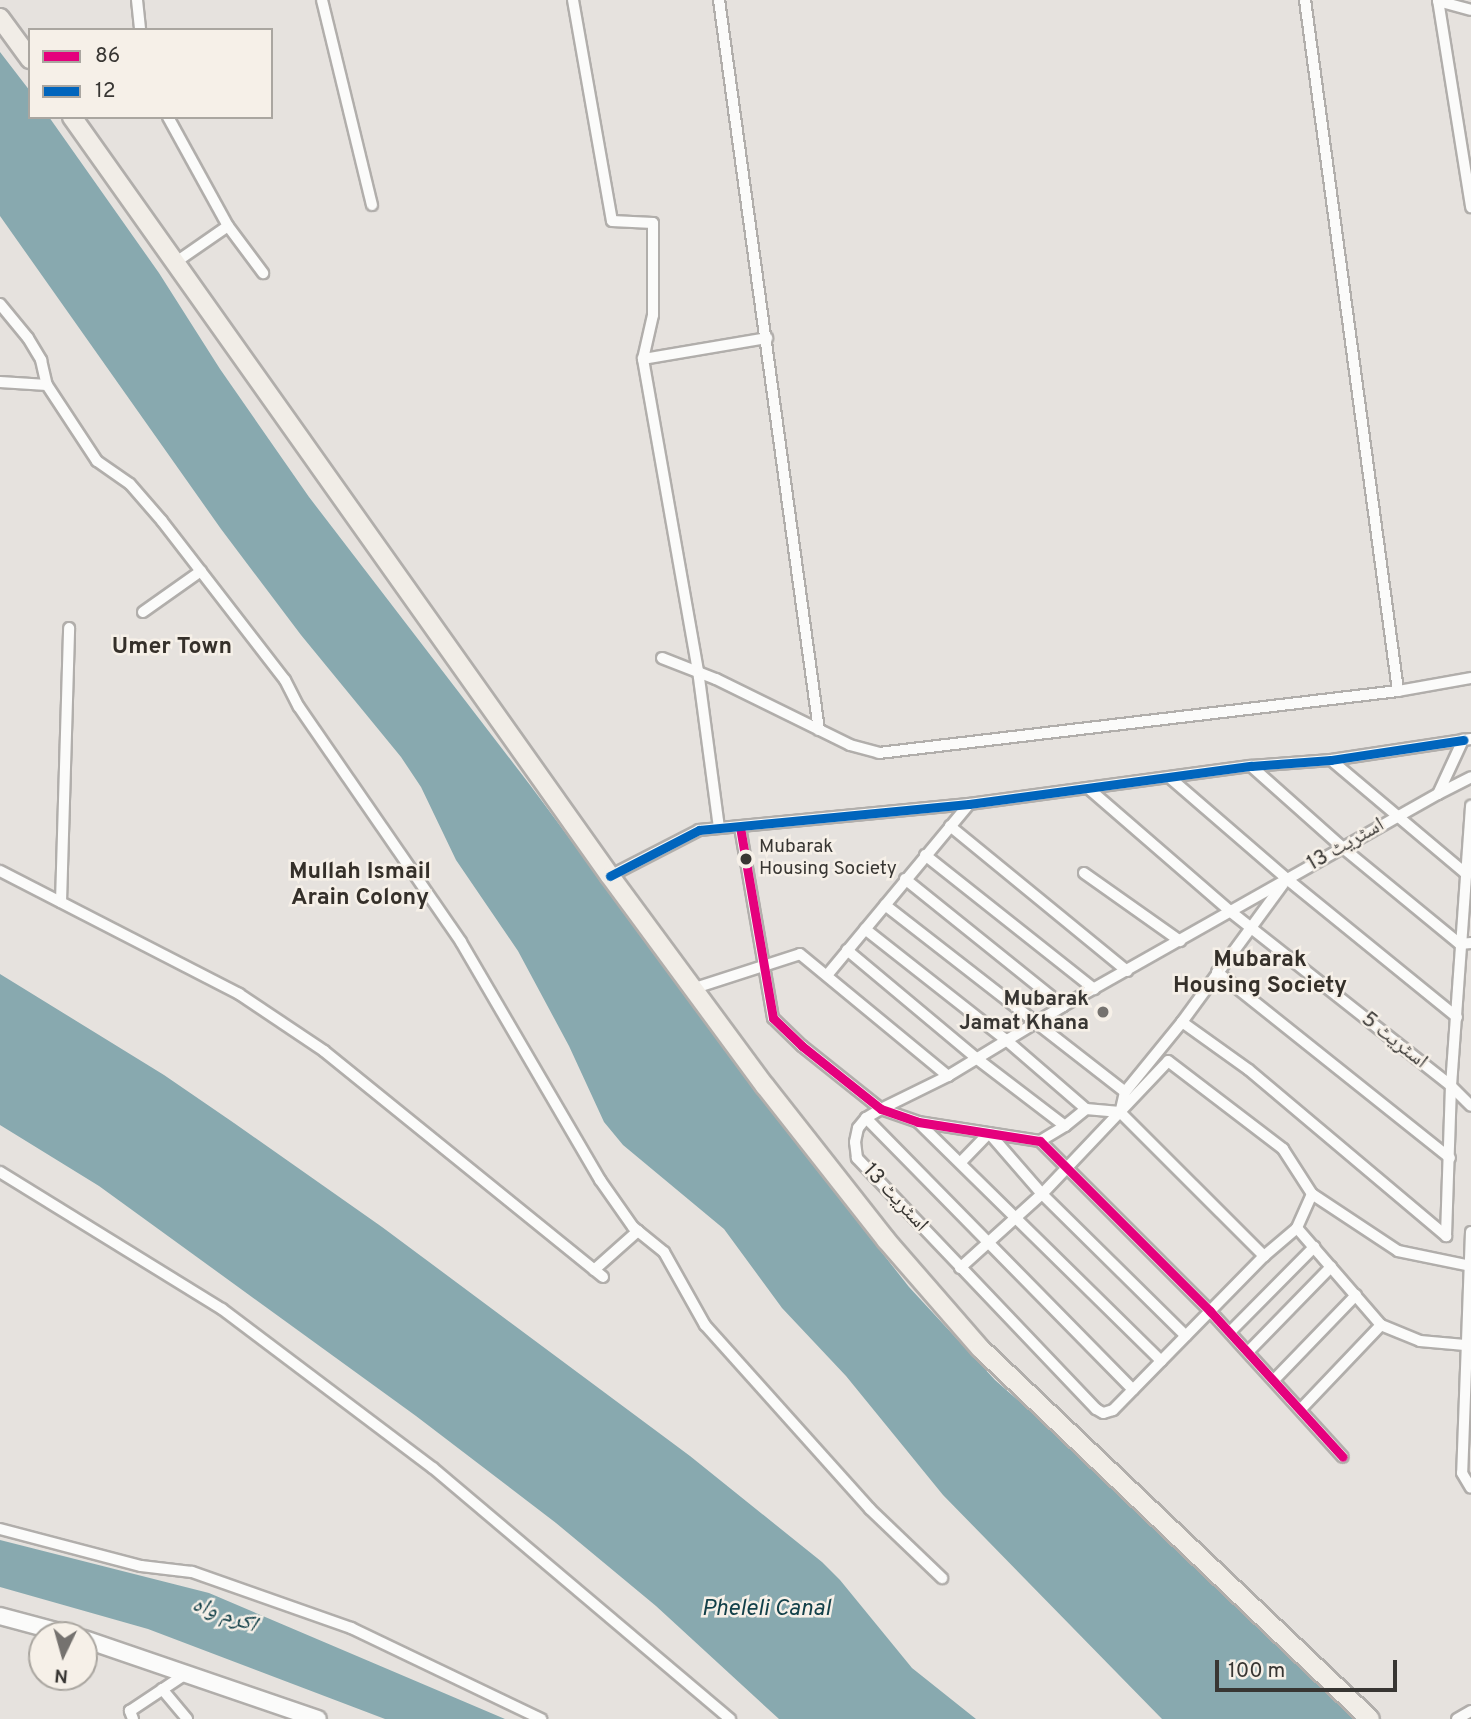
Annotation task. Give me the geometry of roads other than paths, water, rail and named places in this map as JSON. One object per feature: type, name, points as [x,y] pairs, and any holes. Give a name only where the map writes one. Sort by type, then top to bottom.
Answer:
[{"type":"main road","points":[[0,18],[28,56]]},
{"type":"main road","points":[[73,119],[610,876],[765,1086],[877,1229],[980,1348],[1370,1719]]},
{"type":"street","points":[[137,0],[140,28]]},
{"type":"street","points":[[323,0],[372,205]]},
{"type":"street","points":[[573,0],[612,221],[653,223],[653,315],[643,359],[698,671],[719,828]]},
{"type":"street","points":[[719,0],[819,730]]},
{"type":"street","points":[[1305,0],[1398,691]]},
{"type":"street","points":[[1471,10],[1438,1],[1471,207]]},
{"type":"street","points":[[169,119],[228,226],[263,273]]},
{"type":"street","points":[[176,262],[228,226]]},
{"type":"street","points":[[0,304],[28,338],[41,360],[47,385],[97,461],[130,484],[285,681],[299,707],[461,942],[600,1180],[638,1231],[664,1252],[705,1325],[870,1509],[942,1578]]},
{"type":"street","points":[[643,359],[767,338]]},
{"type":"street","points":[[0,382],[47,385]]},
{"type":"street","points":[[143,612],[201,571]]},
{"type":"street","points":[[61,902],[69,628]]},
{"type":"street","points":[[662,658],[698,671],[850,745],[879,753],[1398,691],[1471,678]]},
{"type":"street","points":[[610,876],[699,830],[968,804],[1251,766],[1331,760],[1467,739]]},
{"type":"street","points":[[1438,794],[1467,739]]},
{"type":"street","points":[[1331,760],[1396,817],[1468,870]]},
{"type":"street","points":[[1251,766],[1343,848],[1466,944]]},
{"type":"street","points":[[1169,777],[1287,879],[1457,1017]]},
{"type":"street","name":"اسٹریٹ 13","points":[[1312,1194],[1297,1228],[1264,1256],[1133,1390],[1112,1410],[1103,1413],[1096,1409],[857,1158],[858,1128],[866,1118],[881,1109],[948,1076],[1035,1022],[1471,777]]},
{"type":"street","name":"اسٹریٹ 5","points":[[1087,788],[1231,912],[1451,1086],[1471,1106]]},
{"type":"street","points":[[828,974],[968,804]]},
{"type":"street","points":[[1182,1022],[1249,1070],[1446,1236],[1451,1086],[1466,944],[1471,806]]},
{"type":"street","points":[[950,826],[1127,971]]},
{"type":"street","points":[[740,827],[773,1018],[802,1046],[881,1109],[918,1122],[1040,1141],[1210,1311],[1343,1457]]},
{"type":"street","points":[[925,855],[1094,989]]},
{"type":"street","points":[[0,871],[239,994],[324,1051],[599,1273],[638,1231]]},
{"type":"street","points":[[1084,873],[1180,942]]},
{"type":"street","points":[[905,879],[1063,1006]]},
{"type":"street","points":[[1121,1112],[1125,1092],[1182,1022],[1287,879]]},
{"type":"street","points":[[885,905],[1125,1092]]},
{"type":"street","points":[[865,929],[1005,1040],[1086,1109],[1121,1112],[1264,1256]]},
{"type":"street","points":[[847,950],[976,1058],[1065,1126]]},
{"type":"street","points":[[695,988],[800,954],[828,974],[948,1076]]},
{"type":"street","points":[[1217,972],[1450,1158]]},
{"type":"street","points":[[960,1268],[1042,1194],[1168,1061],[1283,1149],[1312,1194],[1398,1251],[1470,1265]]},
{"type":"street","points":[[1040,1141],[1086,1109]]},
{"type":"street","points":[[866,1118],[1133,1390]]},
{"type":"street","points":[[918,1122],[1161,1361]]},
{"type":"street","points":[[961,1162],[989,1133]]},
{"type":"street","points":[[989,1133],[1042,1194],[1185,1335]]},
{"type":"street","points":[[0,1172],[222,1309],[433,1468],[730,1719]]},
{"type":"street","points":[[1297,1228],[1381,1325],[1420,1341],[1465,1345]]},
{"type":"street","points":[[1471,1232],[1465,1345],[1467,1474],[1471,1488]]},
{"type":"street","points":[[1230,1332],[1314,1247]]},
{"type":"street","points":[[1248,1352],[1331,1267]]},
{"type":"street","points":[[1274,1380],[1356,1296]]},
{"type":"street","points":[[1301,1409],[1381,1325]]},
{"type":"street","points":[[0,1529],[141,1566],[192,1572],[351,1628],[541,1719]]},
{"type":"street","points":[[0,1616],[28,1623]]},
{"type":"street","points":[[98,1644],[318,1719]]},
{"type":"street","points":[[132,1719],[130,1711],[187,1673]]},
{"type":"street","points":[[162,1689],[187,1719]]},
{"type":"street","points":[[1457,1719],[1471,1711]]},
{"type":"water","points":[[0,52],[28,88],[28,119],[50,119],[159,273],[220,369],[309,497],[530,785],[788,1133],[909,1287],[995,1380],[1070,1446],[1360,1719],[1162,1719],[943,1495],[846,1376],[782,1308],[724,1229],[623,1145],[604,1122],[569,1046],[518,951],[456,860],[421,787],[401,757],[301,635],[221,529],[0,216]]},
{"type":"water","name":"Pheleli Canal","points":[[0,974],[164,1075],[234,1123],[382,1227],[690,1456],[822,1562],[912,1668],[976,1719],[779,1719],[656,1606],[556,1523],[416,1416],[99,1186],[0,1125]]},
{"type":"water","name":"اکرم واہ","points":[[0,1540],[209,1593],[505,1719],[385,1719],[148,1629],[0,1587]]},
{"type":"place","name":"Mubarak Housing Society","points":[[746,859]]},
{"type":"place","name":"Mubarak Jamat Khana","points":[[1103,1012]]},
{"type":"district","name":"Umer Town","points":[[172,648]]},
{"type":"district","name":"Mullah Ismail Arain Colony","points":[[360,886]]},
{"type":"district","name":"Mubarak Housing Society","points":[[1260,974]]}]
